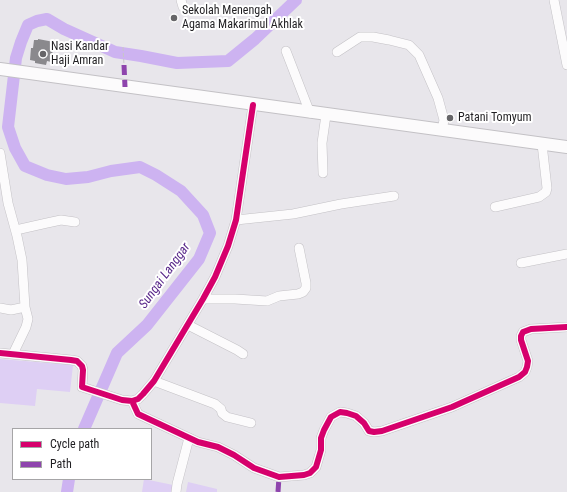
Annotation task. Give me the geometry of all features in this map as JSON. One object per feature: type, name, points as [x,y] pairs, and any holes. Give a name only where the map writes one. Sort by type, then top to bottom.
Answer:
[{"type":"main road","points":[[0,70],[567,147]]},
{"type":"street","points":[[554,0],[567,65]]},
{"type":"street","points":[[337,52],[360,37],[373,37],[409,45],[419,55],[438,98],[444,120],[442,130]]},
{"type":"street","points":[[286,51],[310,113]]},
{"type":"street","points":[[0,353],[71,360],[77,362],[82,366],[83,370],[82,387],[122,400],[132,401],[138,399],[154,381],[204,299],[228,246],[236,220],[253,105]]},
{"type":"street","points":[[323,173],[322,143],[326,115]]},
{"type":"street","points":[[495,207],[539,197],[546,192],[547,188],[542,144]]},
{"type":"street","points":[[0,152],[8,203],[16,230],[22,260],[25,307],[28,319],[26,327],[13,354]]},
{"type":"street","points":[[236,220],[293,214],[341,204],[394,196]]},
{"type":"street","points":[[16,230],[61,220],[75,222]]},
{"type":"street","points":[[204,299],[267,301],[279,296],[303,292],[306,288],[306,283],[299,248]]},
{"type":"street","points":[[521,263],[567,254]]},
{"type":"street","points":[[0,308],[11,310],[25,307]]},
{"type":"street","points":[[188,324],[243,354]]},
{"type":"street","points":[[132,401],[138,414],[198,442],[218,447],[254,468],[279,477],[304,475],[310,473],[316,467],[321,450],[324,430],[331,417],[340,412],[348,412],[356,416],[364,423],[369,431],[374,432],[382,431],[452,407],[519,377],[525,372],[528,360],[521,340],[523,332],[531,329],[567,327]]},
{"type":"street","points":[[154,381],[216,404],[221,409],[222,413],[227,416],[251,423]]},
{"type":"street","points":[[176,492],[189,438]]},
{"type":"path","points":[[123,47],[124,65]]},
{"type":"shaded area","points":[[0,359],[73,365],[70,392],[37,389],[35,406],[0,403]]},
{"type":"shaded area","points":[[144,480],[178,486],[178,492],[142,492]]},
{"type":"shaded area","points":[[188,482],[217,489],[217,492],[186,492]]},
{"type":"building","points":[[38,39],[54,42],[51,62],[47,61],[46,65],[35,63],[35,61],[30,60],[31,48],[33,48],[34,40]]},
{"type":"waterway","name":"Sungai Langgar","points":[[84,428],[117,353],[147,325],[199,259],[210,233],[203,215],[181,191],[140,167],[111,171],[88,177],[66,179],[47,175],[25,166],[15,148],[8,127],[16,58],[28,25],[47,19],[64,29],[115,52],[177,63],[228,61],[255,39],[296,0]]},
{"type":"waterway","name":"Sungai Langgar","points":[[67,492],[69,480]]},
{"type":"marked path","points":[[124,65],[125,87]]},
{"type":"marked path","points":[[278,492],[279,477]]},
{"type":"cycle path","points":[[0,353],[77,361],[82,366],[83,370],[82,387],[122,400],[132,401],[138,399],[154,381],[203,299],[215,277],[228,246],[236,220],[253,105]]},
{"type":"cycle path","points":[[132,401],[138,414],[198,442],[218,447],[254,468],[279,477],[304,475],[310,473],[316,467],[321,450],[321,438],[331,417],[340,412],[356,416],[364,423],[369,431],[374,432],[382,431],[452,407],[519,377],[525,372],[528,361],[521,340],[523,332],[531,329],[567,327]]},
{"type":"place","name":"Sekolah Menengah Agama Makarimul Akhlak","points":[[174,18]]},
{"type":"place","name":"Nasi Kandar Haji Amran","points":[[43,54]]},
{"type":"place","name":"Patani Tomyum","points":[[450,118]]}]
